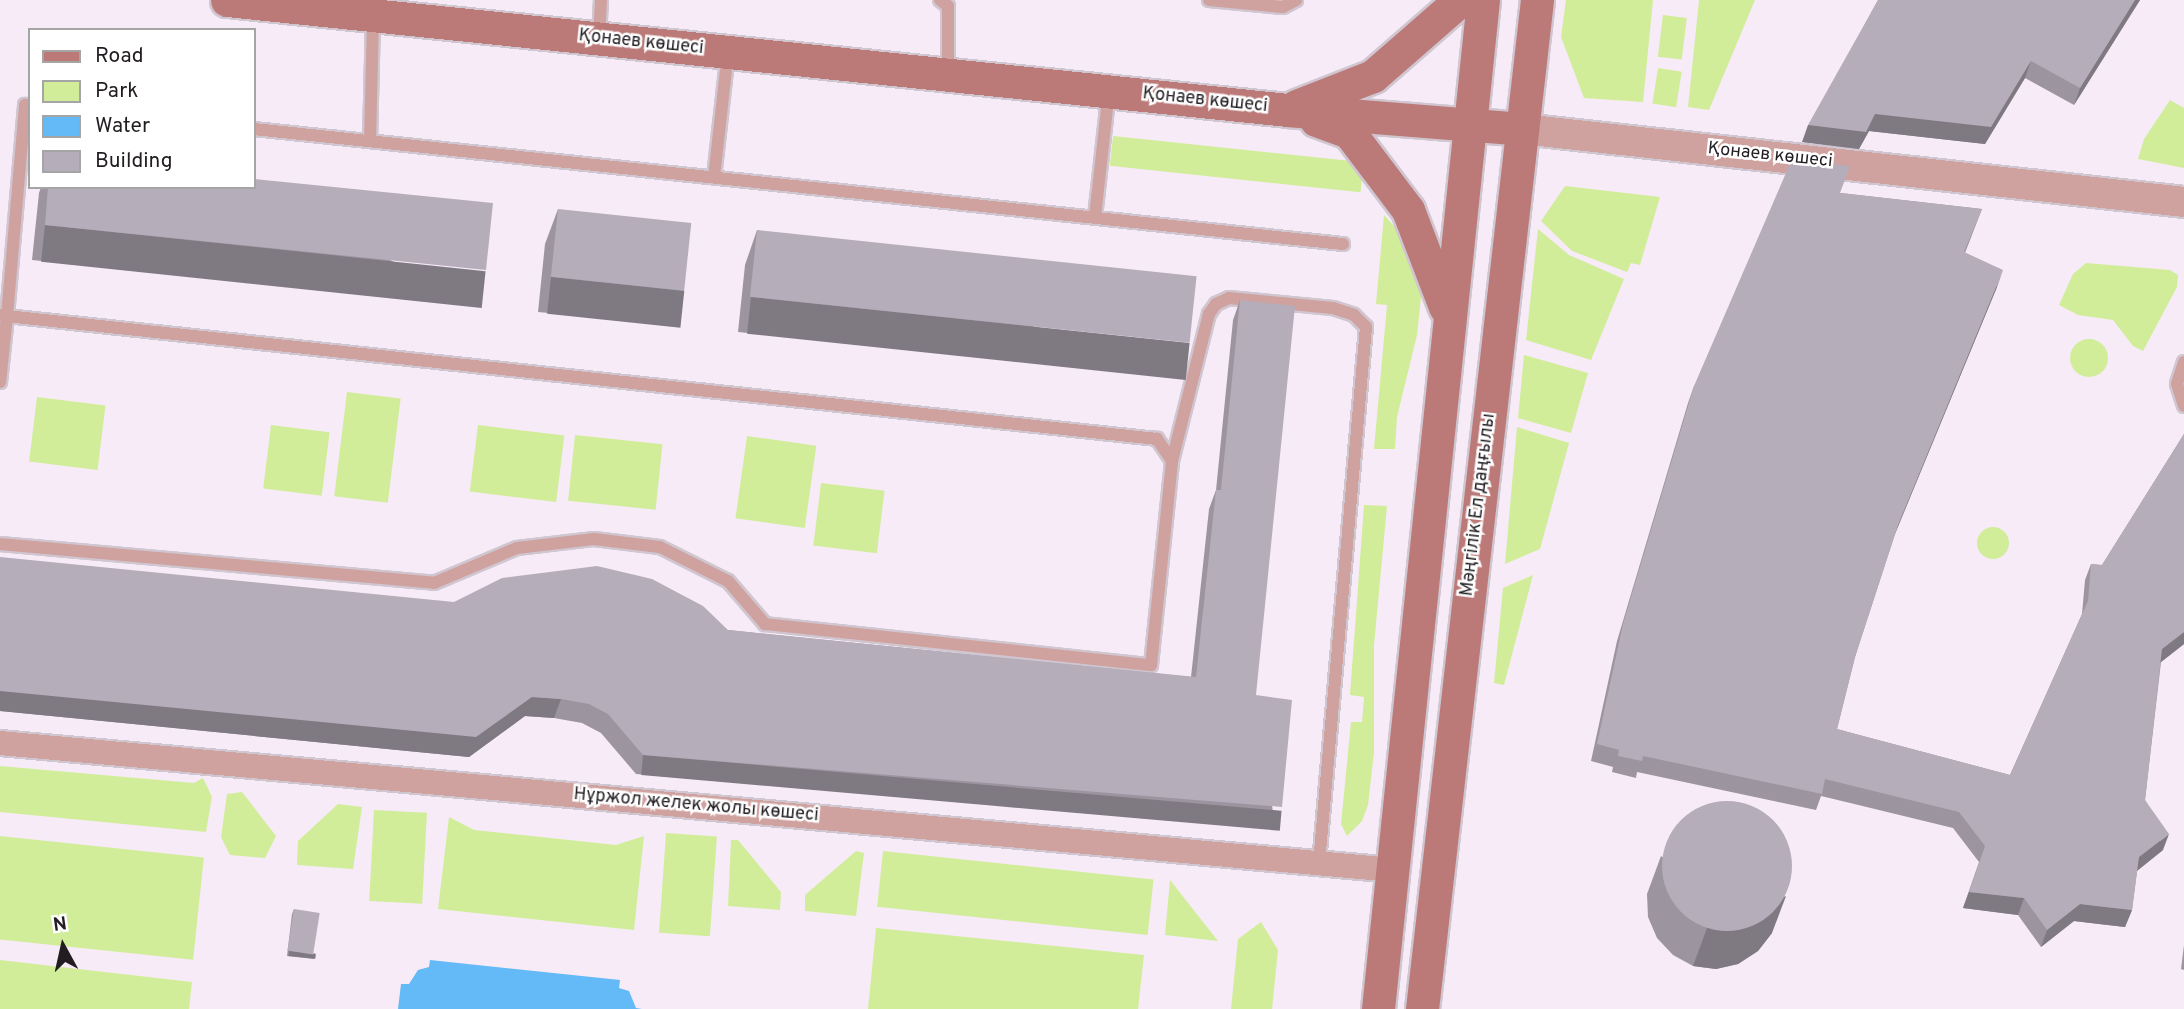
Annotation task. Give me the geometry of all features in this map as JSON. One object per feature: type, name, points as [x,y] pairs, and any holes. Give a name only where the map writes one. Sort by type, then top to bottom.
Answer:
[{"type":"main road","name":"Қонаев көшесі","points":[[227,0],[373,8],[728,52],[1287,110],[1522,129]]},
{"type":"main road","points":[[1287,110],[1373,76],[1460,0]]},
{"type":"main road","points":[[1378,1009],[1483,0]]},
{"type":"main road","name":"Мәңгілік Ел даңғылы","points":[[1422,1009],[1537,0]]},
{"type":"main road","points":[[1287,110],[1349,132],[1387,180],[1408,210],[1449,321]]},
{"type":"street","name":"Қонаев көшесі","points":[[1522,129],[2184,202]]},
{"type":"street","name":"Нұржол желек жолы көшесі","points":[[0,743],[1392,870]]},
{"type":"lane","points":[[599,38],[601,0]]},
{"type":"lane","points":[[1209,0],[1283,7],[1296,0]]},
{"type":"lane","points":[[948,2],[948,75]]},
{"type":"lane","points":[[370,141],[373,8]]},
{"type":"lane","points":[[714,177],[728,52]]},
{"type":"lane","points":[[1095,218],[1109,91]]},
{"type":"lane","points":[[0,382],[25,105],[28,106]]},
{"type":"lane","points":[[256,129],[1343,244]]},
{"type":"lane","points":[[0,544],[433,583],[517,548],[594,539],[660,547],[728,581],[765,624],[1151,665],[1172,461],[1209,314],[1216,304],[1229,298],[1333,309],[1354,314],[1366,327],[1319,863]]},
{"type":"lane","points":[[4,316],[1157,439],[1172,461]]},
{"type":"lane","points":[[2184,362],[2177,384],[2184,406]]},
{"type":"green space","points":[[1566,0],[1653,0],[1643,102],[1584,98],[1561,37]]},
{"type":"green space","points":[[1699,0],[1755,0],[1709,110],[1688,107]]},
{"type":"green space","points":[[1663,15],[1687,18],[1682,60],[1658,57]]},
{"type":"green space","points":[[1658,68],[1682,72],[1676,107],[1652,104]]},
{"type":"green space","points":[[2170,100],[2184,108],[2184,168],[2138,159],[2144,139]]},
{"type":"green space","points":[[1113,136],[1364,162],[1360,192],[1110,166]]},
{"type":"green space","points":[[1565,186],[1660,197],[1640,265],[1631,263],[1627,272],[1572,251],[1541,221]]},
{"type":"green space","points":[[1384,215],[1404,237],[1423,279],[1417,335],[1397,417],[1395,449],[1374,449],[1387,305],[1376,304]]},
{"type":"green space","points":[[1538,229],[1569,255],[1624,279],[1591,360],[1526,340]]},
{"type":"green space","points":[[2086,263],[2170,270],[2178,275],[2177,287],[2143,351],[2133,346],[2113,320],[2078,315],[2059,305],[2073,274]]},
{"type":"green space","points":[[2089,339],[2103,344],[2108,358],[2103,372],[2089,377],[2075,372],[2070,358],[2075,344]]},
{"type":"green space","points":[[1524,355],[1588,373],[1571,433],[1518,418]]},
{"type":"green space","points":[[347,392],[401,399],[388,503],[334,496]]},
{"type":"green space","points":[[37,397],[105,405],[98,470],[29,462]]},
{"type":"green space","points":[[271,425],[330,432],[322,496],[263,489]]},
{"type":"green space","points":[[478,425],[564,436],[556,502],[470,492]]},
{"type":"green space","points":[[1517,427],[1569,443],[1540,549],[1505,564]]},
{"type":"green space","points":[[575,435],[663,444],[656,510],[568,501]]},
{"type":"green space","points":[[747,436],[816,446],[805,528],[735,518]]},
{"type":"green space","points":[[821,483],[885,491],[877,553],[813,546]]},
{"type":"green space","points":[[1364,505],[1387,506],[1374,645],[1374,752],[1368,805],[1362,821],[1347,836],[1341,824],[1351,722],[1362,722],[1364,697],[1350,695]]},
{"type":"green space","points":[[1993,527],[2004,532],[2009,543],[2004,554],[1993,559],[1982,554],[1977,543],[1982,532]]},
{"type":"green space","points":[[1533,575],[1504,685],[1494,683],[1503,588]]},
{"type":"green space","points":[[0,766],[194,783],[203,778],[212,797],[206,832],[0,812]]},
{"type":"green space","points":[[242,792],[276,836],[265,858],[230,855],[221,837],[227,794]]},
{"type":"green space","points":[[338,804],[362,807],[353,869],[297,865],[298,841]]},
{"type":"green space","points":[[374,810],[427,813],[422,904],[369,901]]},
{"type":"green space","points":[[449,817],[474,830],[616,845],[644,836],[634,930],[438,909]]},
{"type":"green space","points":[[666,833],[717,837],[710,936],[659,933]]},
{"type":"green space","points":[[0,836],[204,857],[193,960],[0,940]]},
{"type":"green space","points":[[731,840],[738,840],[781,892],[780,910],[728,906]]},
{"type":"green space","points":[[856,851],[864,853],[856,916],[805,911],[805,895]]},
{"type":"green space","points":[[883,851],[1154,879],[1148,935],[877,907]]},
{"type":"green space","points":[[1170,880],[1218,941],[1165,935]]},
{"type":"green space","points":[[1261,922],[1278,950],[1272,1009],[1231,1009],[1238,939]]},
{"type":"green space","points":[[876,928],[1144,955],[1138,1009],[868,1009]]},
{"type":"green space","points":[[0,960],[192,982],[189,1009],[0,1009]]},
{"type":"water","points":[[430,960],[620,980],[619,988],[629,991],[636,1008],[642,1009],[398,1009],[401,984],[409,984],[418,970],[429,967]]},
{"type":"building","points":[[1878,0],[2135,0],[2080,88],[2031,61],[1991,127],[1875,114],[1866,132],[1808,125]]},
{"type":"building","points":[[1792,159],[1850,166],[1840,193],[1982,209],[1964,252],[2003,270],[1898,525],[1855,657],[1837,729],[2010,775],[2088,601],[2091,564],[2102,565],[2184,434],[2184,632],[2162,649],[2145,800],[2169,834],[2139,857],[2132,910],[2080,904],[2047,930],[2024,898],[1969,892],[1985,846],[1959,812],[1825,779],[1822,794],[1643,756],[1642,761],[1618,756],[1619,750],[1597,744],[1623,624],[1694,386]]},
{"type":"building","points":[[256,179],[493,203],[486,270],[45,225],[48,189],[256,189]]},
{"type":"building","points":[[558,209],[691,223],[684,291],[551,277]]},
{"type":"building","points":[[757,230],[1197,276],[1190,343],[750,297]]},
{"type":"building","points":[[1240,300],[1295,306],[1256,695],[1292,700],[1282,807],[643,755],[608,714],[589,704],[561,699],[532,697],[476,737],[0,691],[0,557],[454,602],[502,578],[597,566],[652,579],[703,606],[728,630],[1196,677],[1216,490],[1221,490]]},
{"type":"building","points":[[1727,801],[1752,806],[1773,820],[1787,841],[1792,866],[1787,891],[1773,912],[1752,926],[1727,931],[1702,926],[1681,912],[1667,891],[1662,866],[1667,841],[1681,820],[1702,806]]},
{"type":"building","points":[[294,909],[320,913],[313,955],[287,950]]}]
